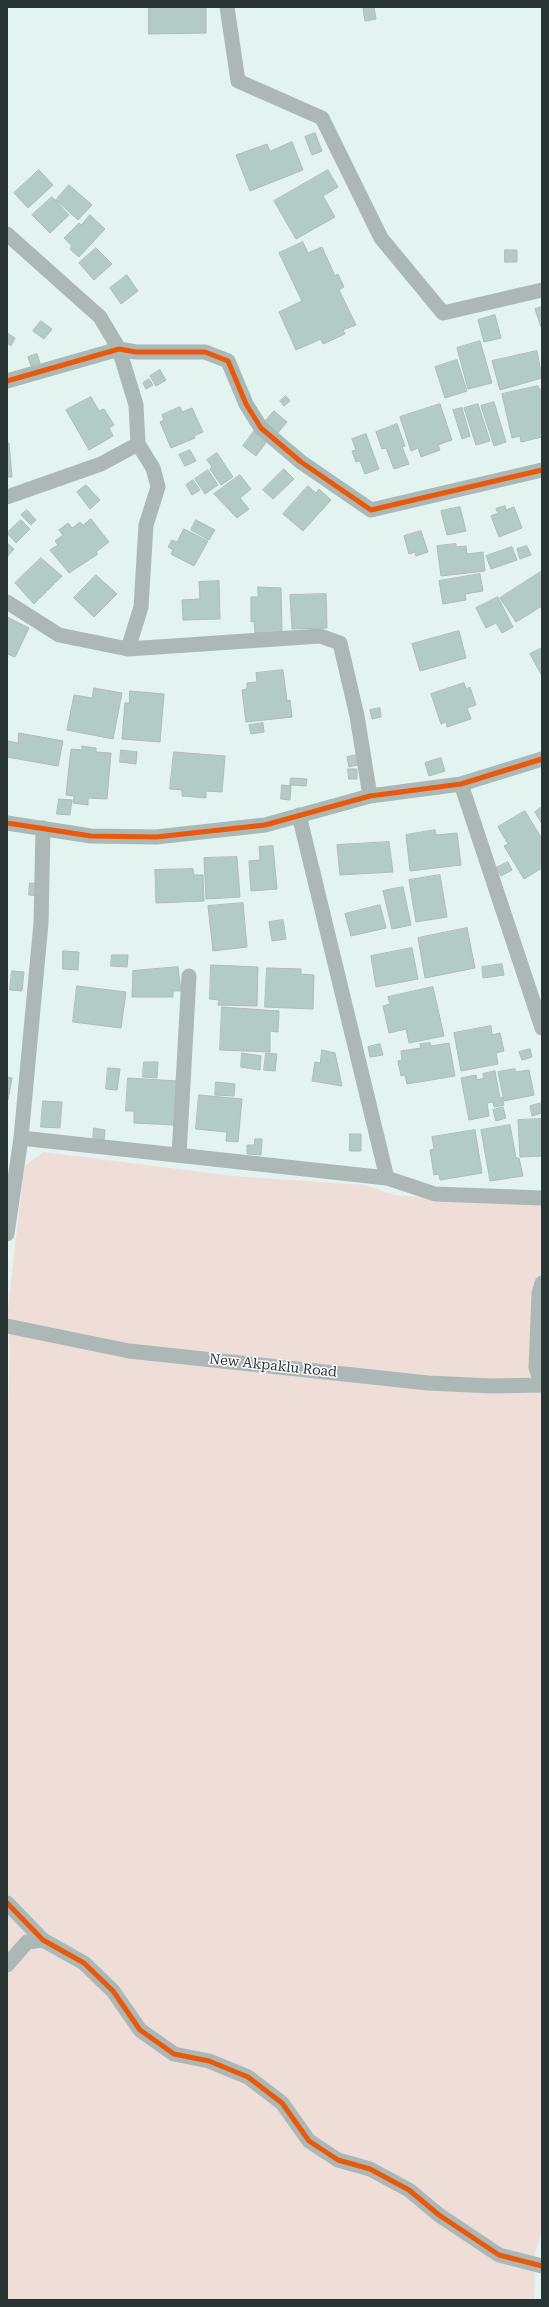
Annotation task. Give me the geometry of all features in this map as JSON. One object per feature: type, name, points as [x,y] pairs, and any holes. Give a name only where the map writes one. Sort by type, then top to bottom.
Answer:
[{"type":"street","points":[[227,7],[238,81],[322,118],[381,238],[443,313],[542,290]]},
{"type":"street","points":[[7,234],[100,317],[119,349],[136,406],[138,444],[153,468],[158,487],[146,525],[141,607],[128,649]]},
{"type":"street","points":[[7,381],[119,349],[136,352],[205,352],[228,361],[246,404],[261,428],[301,462],[371,510],[542,470]]},
{"type":"street","points":[[7,497],[101,464],[138,444]]},
{"type":"street","points":[[7,602],[59,635],[128,649],[320,636],[340,643],[358,716],[370,796]]},
{"type":"street","points":[[7,823],[91,836],[156,837],[265,825],[370,796],[461,784],[542,758]]},
{"type":"street","points":[[461,784],[542,1028]]},
{"type":"street","points":[[299,815],[387,1178]]},
{"type":"street","points":[[7,1234],[21,1138],[41,922],[43,828]]},
{"type":"street","points":[[179,1155],[189,976]]},
{"type":"street","points":[[21,1138],[387,1178],[435,1194],[542,1198]]},
{"type":"street","points":[[542,1282],[539,1294],[536,1368],[542,1385]]},
{"type":"street","name":"New Akpaklu Road","points":[[7,1326],[129,1351],[428,1383],[492,1386],[542,1385]]},
{"type":"street","points":[[7,1903],[43,1940],[84,1963],[113,1991],[140,2030],[174,2054],[209,2061],[248,2077],[282,2103],[309,2141],[338,2160],[370,2168],[409,2190],[439,2215],[499,2255],[542,2266]]},
{"type":"street","points":[[7,1965],[27,1942],[43,1940]]},
{"type":"shaded area","points":[[43,1152],[233,1176],[363,1185],[399,1196],[542,1202],[542,2230],[535,2253],[534,2300],[7,2300],[7,1438],[10,1350],[8,1310],[24,1167]]},
{"type":"building","points":[[149,7],[206,7],[206,33],[149,34]]},
{"type":"building","points":[[374,7],[376,19],[365,21],[363,9]]},
{"type":"building","points":[[315,133],[322,151],[312,155],[305,137]]},
{"type":"building","points":[[292,142],[303,170],[250,191],[236,155],[267,144],[270,151]]},
{"type":"building","points":[[39,170],[53,185],[28,208],[14,193]]},
{"type":"building","points":[[328,170],[338,187],[323,196],[335,217],[296,239],[274,201]]},
{"type":"building","points":[[69,185],[92,205],[78,220],[56,200]]},
{"type":"building","points":[[52,197],[69,215],[50,233],[32,215]]},
{"type":"building","points":[[90,215],[105,229],[79,257],[70,249],[72,246],[64,238],[79,223],[81,225]]},
{"type":"building","points":[[303,242],[308,253],[322,247],[335,276],[338,274],[344,287],[339,290],[356,325],[343,330],[345,334],[323,344],[321,339],[296,350],[279,312],[302,301],[279,253]]},
{"type":"building","points":[[96,248],[112,264],[94,280],[79,263]]},
{"type":"building","points":[[505,250],[517,250],[517,262],[505,262]]},
{"type":"building","points":[[127,275],[138,291],[121,304],[110,288]]},
{"type":"building","points":[[542,307],[542,327],[541,327],[535,309]]},
{"type":"building","points":[[495,315],[501,338],[484,342],[478,320]]},
{"type":"building","points":[[41,321],[52,329],[44,339],[33,331]]},
{"type":"building","points":[[7,333],[15,338],[11,346],[7,343]]},
{"type":"building","points":[[480,341],[492,383],[468,389],[457,348]]},
{"type":"building","points":[[537,351],[542,378],[500,390],[492,361]]},
{"type":"building","points":[[37,354],[40,363],[31,366],[28,357]]},
{"type":"building","points":[[457,360],[467,391],[445,398],[435,367]]},
{"type":"building","points":[[160,370],[166,380],[156,386],[150,376]]},
{"type":"building","points":[[149,379],[153,385],[146,389],[143,383]]},
{"type":"building","points":[[538,386],[539,389],[542,389],[542,437],[521,442],[520,436],[512,438],[502,394]]},
{"type":"building","points":[[286,396],[290,401],[284,406],[280,401]]},
{"type":"building","points":[[91,397],[99,411],[104,409],[114,425],[109,428],[113,436],[89,450],[66,410]]},
{"type":"building","points":[[494,402],[506,442],[494,446],[481,406]]},
{"type":"building","points":[[440,404],[452,440],[438,445],[440,450],[421,457],[418,448],[411,451],[400,417]]},
{"type":"building","points":[[478,404],[490,441],[476,445],[464,408]]},
{"type":"building","points":[[180,407],[182,412],[192,408],[203,432],[194,436],[195,438],[171,448],[160,422],[164,420],[162,415]]},
{"type":"building","points":[[462,408],[470,436],[462,439],[453,410]]},
{"type":"building","points":[[274,411],[287,422],[276,435],[263,424]]},
{"type":"building","points":[[397,424],[405,446],[402,447],[409,464],[394,469],[386,448],[382,449],[376,432]]},
{"type":"building","points":[[255,430],[268,440],[256,456],[243,446]]},
{"type":"building","points":[[366,434],[379,469],[365,474],[360,461],[356,462],[352,451],[356,450],[352,439]]},
{"type":"building","points":[[7,443],[9,443],[12,477],[7,477]]},
{"type":"building","points":[[190,450],[196,461],[185,466],[179,455]]},
{"type":"building","points":[[217,453],[233,477],[221,485],[210,469],[212,467],[207,460]]},
{"type":"building","points":[[284,469],[294,479],[273,499],[263,490]]},
{"type":"building","points":[[208,470],[218,485],[205,494],[195,479]]},
{"type":"building","points":[[240,475],[251,489],[240,498],[249,509],[237,518],[214,494]]},
{"type":"building","points":[[193,480],[200,490],[192,495],[186,485]]},
{"type":"building","points":[[86,485],[100,500],[90,509],[77,492]]},
{"type":"building","points":[[308,486],[316,493],[319,489],[331,500],[303,531],[283,514]]},
{"type":"building","points":[[505,506],[506,510],[514,507],[522,528],[499,537],[491,516],[498,513],[496,509]]},
{"type":"building","points":[[460,507],[466,531],[447,535],[441,511]]},
{"type":"building","points":[[27,510],[36,520],[31,525],[21,515]]},
{"type":"building","points":[[91,519],[109,542],[96,552],[98,554],[69,573],[50,550],[58,545],[55,541],[63,535],[59,530],[68,523],[72,528],[80,522],[83,525]]},
{"type":"building","points":[[21,520],[30,529],[16,543],[7,533]]},
{"type":"building","points":[[196,520],[215,530],[209,540],[191,530]]},
{"type":"building","points":[[184,529],[208,541],[194,566],[171,554],[173,550],[168,547],[172,540],[177,542]]},
{"type":"building","points":[[421,531],[428,552],[416,556],[415,552],[409,554],[404,536]]},
{"type":"building","points":[[7,543],[14,549],[7,557]]},
{"type":"building","points":[[456,544],[456,547],[466,546],[467,554],[483,552],[485,571],[441,576],[437,546]]},
{"type":"building","points":[[527,546],[531,555],[520,559],[517,549]]},
{"type":"building","points":[[512,547],[517,560],[491,569],[486,556]]},
{"type":"building","points":[[41,558],[62,576],[34,604],[15,583]]},
{"type":"building","points":[[542,571],[542,606],[516,622],[500,598]]},
{"type":"building","points":[[480,574],[483,591],[465,594],[466,600],[443,604],[439,581]]},
{"type":"building","points":[[96,575],[117,594],[94,617],[74,598]]},
{"type":"building","points":[[219,581],[220,619],[183,620],[182,600],[200,599],[199,582]]},
{"type":"building","points":[[258,587],[281,588],[282,632],[255,633],[254,621],[251,622],[251,597],[258,597]]},
{"type":"building","points":[[326,594],[327,628],[292,629],[290,595]]},
{"type":"building","points":[[498,597],[513,627],[502,633],[496,623],[486,628],[476,608]]},
{"type":"building","points":[[7,617],[29,628],[15,657],[7,654]]},
{"type":"building","points":[[459,631],[466,658],[420,671],[412,644]]},
{"type":"building","points":[[542,648],[542,676],[530,654]]},
{"type":"building","points":[[283,670],[287,701],[290,700],[292,717],[246,722],[242,690],[247,689],[247,683],[257,682],[256,673]]},
{"type":"building","points":[[464,683],[466,689],[470,687],[476,705],[467,708],[471,719],[447,727],[446,722],[441,724],[431,694]]},
{"type":"building","points":[[94,688],[122,693],[113,739],[67,730],[74,695],[92,698]]},
{"type":"building","points":[[130,691],[164,694],[160,742],[122,739],[125,703],[129,703]]},
{"type":"building","points":[[380,708],[381,717],[372,719],[370,710]]},
{"type":"building","points":[[263,723],[264,732],[251,734],[249,725]]},
{"type":"building","points":[[19,733],[63,741],[58,766],[7,757],[8,741],[18,743]]},
{"type":"building","points":[[82,746],[96,748],[96,752],[111,753],[107,799],[88,798],[88,805],[73,803],[74,796],[66,795],[71,749],[82,750]]},
{"type":"building","points":[[121,750],[137,752],[136,764],[120,762]]},
{"type":"building","points":[[174,752],[225,756],[222,792],[206,791],[206,798],[182,796],[182,790],[170,789]]},
{"type":"building","points":[[356,755],[358,765],[349,767],[347,757]]},
{"type":"building","points":[[441,758],[445,771],[429,776],[425,763]]},
{"type":"building","points":[[348,769],[357,769],[357,779],[349,779]]},
{"type":"building","points":[[291,778],[307,779],[306,786],[290,785]]},
{"type":"building","points":[[282,785],[291,786],[290,800],[281,799]]},
{"type":"building","points":[[59,799],[72,800],[70,815],[57,814]]},
{"type":"building","points":[[542,807],[542,824],[535,812]]},
{"type":"building","points":[[525,811],[542,839],[542,868],[524,879],[504,846],[508,844],[498,827]]},
{"type":"building","points":[[435,830],[436,835],[457,833],[461,865],[410,871],[406,835]]},
{"type":"building","points":[[389,842],[393,872],[340,875],[337,845]]},
{"type":"building","points":[[273,846],[277,889],[251,891],[249,861],[260,860],[259,847]]},
{"type":"building","points":[[237,857],[240,897],[206,899],[204,858]]},
{"type":"building","points":[[508,862],[512,870],[501,876],[496,868]]},
{"type":"building","points":[[193,869],[194,875],[203,875],[204,901],[156,903],[155,870]]},
{"type":"building","points":[[440,875],[447,917],[416,922],[409,880]]},
{"type":"building","points":[[30,883],[40,884],[38,896],[29,895]]},
{"type":"building","points":[[403,887],[411,925],[392,929],[383,891]]},
{"type":"building","points":[[243,903],[247,947],[213,951],[208,906]]},
{"type":"building","points":[[380,905],[386,928],[351,936],[345,914]]},
{"type":"building","points":[[283,920],[286,939],[272,941],[269,922]]},
{"type":"building","points":[[467,928],[475,968],[425,978],[418,938]]},
{"type":"building","points":[[412,948],[418,979],[376,987],[371,956]]},
{"type":"building","points":[[63,951],[79,952],[78,970],[63,969]]},
{"type":"building","points":[[112,955],[128,955],[127,967],[111,966]]},
{"type":"building","points":[[502,964],[504,975],[483,978],[482,967]]},
{"type":"building","points":[[211,965],[258,967],[257,1006],[218,1005],[219,1000],[210,999]]},
{"type":"building","points":[[178,967],[181,991],[173,991],[173,997],[132,997],[133,971]]},
{"type":"building","points":[[267,968],[301,969],[301,974],[314,975],[313,1009],[265,1007]]},
{"type":"building","points":[[12,971],[24,972],[22,991],[10,990]]},
{"type":"building","points":[[77,986],[126,992],[121,1028],[73,1022]]},
{"type":"building","points":[[433,987],[444,1036],[409,1043],[406,1029],[389,1033],[383,1006],[390,1004],[388,997]]},
{"type":"building","points":[[222,1007],[279,1011],[278,1032],[270,1031],[270,1052],[220,1050]]},
{"type":"building","points":[[491,1026],[492,1035],[500,1033],[504,1051],[496,1053],[498,1064],[461,1071],[454,1033]]},
{"type":"building","points":[[430,1043],[431,1046],[449,1043],[455,1076],[407,1084],[405,1075],[401,1076],[398,1061],[402,1060],[401,1051],[421,1048],[420,1044]]},
{"type":"building","points":[[380,1044],[383,1055],[370,1057],[368,1047]]},
{"type":"building","points":[[530,1049],[532,1057],[522,1060],[519,1052]]},
{"type":"building","points":[[322,1050],[335,1053],[342,1086],[312,1081],[315,1062],[320,1063]]},
{"type":"building","points":[[242,1053],[261,1056],[260,1070],[241,1067]]},
{"type":"building","points":[[266,1053],[277,1054],[275,1071],[264,1070]]},
{"type":"building","points":[[144,1062],[158,1062],[157,1078],[143,1077]]},
{"type":"building","points":[[108,1068],[120,1069],[117,1090],[106,1089]]},
{"type":"building","points":[[515,1069],[516,1072],[529,1070],[534,1095],[504,1101],[498,1072]]},
{"type":"building","points":[[495,1071],[500,1098],[502,1097],[504,1105],[494,1107],[493,1102],[487,1103],[489,1116],[469,1120],[461,1078],[476,1075],[477,1080],[484,1078],[483,1074]]},
{"type":"building","points":[[7,1077],[12,1078],[8,1100],[7,1100]]},
{"type":"building","points":[[128,1078],[177,1081],[174,1125],[134,1123],[134,1111],[126,1111]]},
{"type":"building","points":[[216,1082],[235,1084],[234,1096],[215,1095]]},
{"type":"building","points":[[199,1095],[242,1099],[238,1142],[226,1141],[227,1132],[196,1129]]},
{"type":"building","points":[[43,1101],[62,1102],[60,1128],[41,1127]]},
{"type":"building","points":[[542,1103],[542,1113],[532,1116],[530,1106]]},
{"type":"building","points":[[503,1107],[506,1118],[496,1121],[493,1110]]},
{"type":"building","points":[[542,1119],[542,1156],[520,1157],[518,1120]]},
{"type":"building","points":[[510,1125],[516,1158],[519,1158],[523,1176],[490,1181],[481,1130]]},
{"type":"building","points":[[94,1128],[105,1130],[104,1140],[93,1139]]},
{"type":"building","points":[[475,1130],[482,1173],[440,1180],[439,1174],[434,1175],[430,1150],[434,1149],[432,1137]]},
{"type":"building","points":[[350,1134],[361,1134],[361,1151],[350,1151]]},
{"type":"building","points":[[255,1139],[262,1139],[261,1155],[247,1154],[247,1145],[254,1145]]},
{"type":"cycle path","points":[[7,381],[119,349],[136,352],[205,352],[228,361],[246,404],[261,428],[301,462],[371,510],[542,470]]},
{"type":"cycle path","points":[[7,823],[91,836],[156,837],[265,825],[370,796],[461,784],[542,759]]},
{"type":"cycle path","points":[[7,1903],[43,1940],[84,1963],[113,1991],[140,2030],[174,2054],[209,2061],[248,2077],[282,2103],[309,2141],[338,2160],[370,2169],[409,2190],[439,2215],[499,2255],[542,2266]]}]
